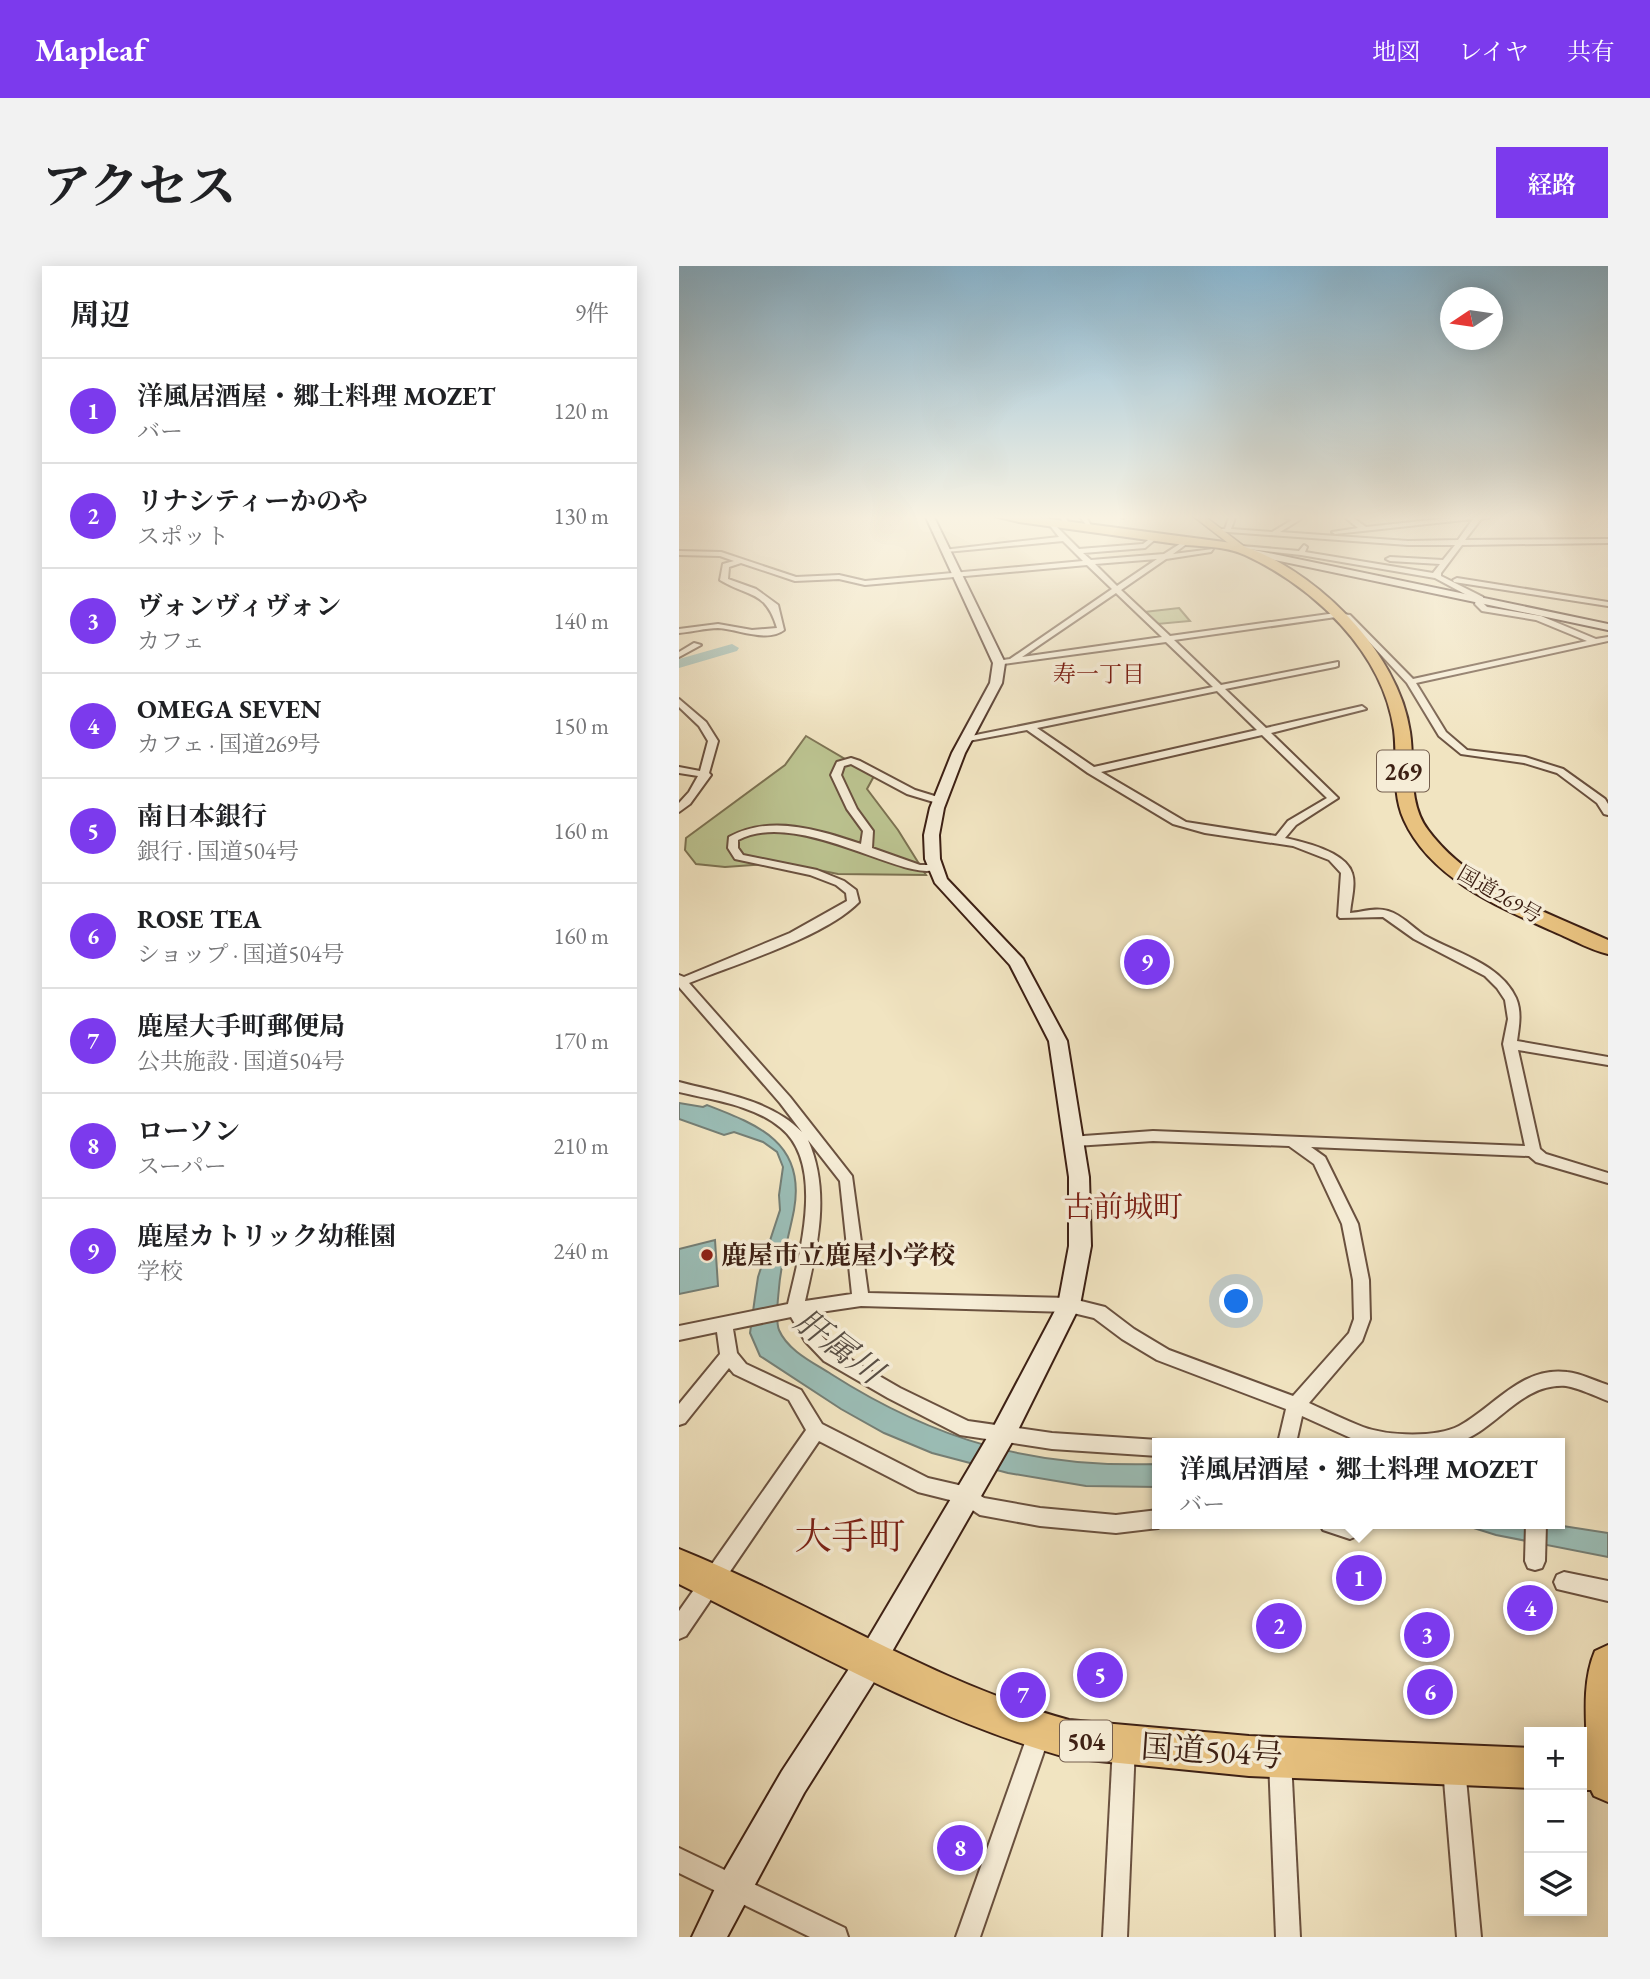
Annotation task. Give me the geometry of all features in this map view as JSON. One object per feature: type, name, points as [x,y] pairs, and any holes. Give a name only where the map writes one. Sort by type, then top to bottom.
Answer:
[{"type":"highway","name":"国道269号","points":[[1312,593],[1373,655],[1391,687],[1402,731],[1404,786],[1408,809],[1417,828],[1439,856],[1493,895],[1608,948]]},
{"type":"highway","name":"国道504号","points":[[695,1574],[942,1694],[1040,1731],[1069,1738],[1249,1756],[1280,1755],[1524,1768]]},
{"type":"highway","points":[[1601,1773],[1608,1664]]},
{"type":"street","points":[[679,631],[718,626],[753,632],[778,631],[781,628],[775,607],[756,593]]},
{"type":"street","points":[[968,593],[1005,663]]},
{"type":"street","points":[[709,1937],[733,1888],[793,1782],[872,1659],[1003,1434],[1069,1305],[1080,1246],[1079,1177],[1058,1041],[1017,963],[940,880],[933,868],[932,847],[937,800],[1005,663],[1109,593]]},
{"type":"street","points":[[1121,593],[1217,689],[1333,798],[1292,823],[1279,839]]},
{"type":"street","points":[[1451,593],[1608,627]]},
{"type":"street","points":[[1469,593],[1480,599]]},
{"type":"street","points":[[1541,593],[1608,604]]},
{"type":"street","points":[[1480,599],[1479,604],[1485,609],[1538,618],[1608,647]]},
{"type":"street","points":[[1005,663],[1336,615],[1350,617],[1411,682],[1442,734],[1464,752],[1525,760],[1550,767],[1586,788],[1601,800],[1608,811]]},
{"type":"street","points":[[1411,682],[1608,639]]},
{"type":"street","points":[[679,655],[697,645]]},
{"type":"street","points":[[966,740],[1335,664]]},
{"type":"street","points":[[679,702],[694,715],[713,741],[706,775],[695,793],[679,809]]},
{"type":"street","points":[[1091,771],[1362,709]]},
{"type":"street","points":[[1029,727],[1091,771],[1184,825],[1226,835],[1279,839],[1324,853],[1345,869],[1348,877],[1345,916],[1382,913],[1397,919],[1418,936],[1494,974],[1514,1004],[1515,1027],[1510,1044],[1533,1151],[1541,1158],[1608,1178]]},
{"type":"street","points":[[866,850],[868,831],[852,809],[836,775],[840,764],[851,761],[857,763],[911,792],[937,800]]},
{"type":"street","points":[[680,771],[706,775]]},
{"type":"street","points":[[861,1299],[847,1180],[785,1100],[680,980],[793,935],[838,914],[853,902],[852,892],[843,884],[824,875],[739,858],[733,848],[733,839],[740,832],[757,827],[787,830],[834,839],[919,868],[933,868]]},
{"type":"street","points":[[1510,1044],[1608,1061]]},
{"type":"street","points":[[679,1087],[755,1110],[787,1125],[805,1144],[814,1170],[813,1204],[795,1309],[811,1336],[830,1356],[894,1393],[966,1429],[1152,1447]]},
{"type":"street","points":[[1075,1141],[1153,1136],[1533,1151]]},
{"type":"street","points":[[1288,1438],[1296,1405],[1356,1336],[1362,1319],[1361,1280],[1350,1224],[1319,1161],[1293,1142]]},
{"type":"street","points":[[679,1333],[795,1309],[861,1299],[1069,1305],[1099,1312],[1163,1355],[1296,1405],[1364,1436],[1377,1438]]},
{"type":"street","points":[[724,1323],[729,1356],[740,1369],[795,1395],[816,1430],[925,1486],[967,1496],[980,1506],[1040,1517],[1116,1524],[1152,1520]]},
{"type":"street","points":[[679,1417],[729,1356]]},
{"type":"street","points":[[1445,1438],[1463,1433],[1522,1389],[1544,1381],[1567,1380],[1608,1393]]},
{"type":"street","points":[[679,1629],[695,1574],[816,1430]]},
{"type":"street","points":[[1535,1561],[1536,1529]]},
{"type":"street","points":[[1564,1582],[1608,1591]]},
{"type":"street","points":[[968,1937],[1040,1731]]},
{"type":"street","points":[[1115,1937],[1124,1745]]},
{"type":"street","points":[[1280,1755],[1288,1937]]},
{"type":"street","points":[[1454,1765],[1469,1937]]},
{"type":"street","points":[[679,1860],[836,1937]]},
{"type":"green space","points":[[1179,608],[1190,621],[1157,624],[1144,612]]},
{"type":"green space","points":[[806,736],[874,776],[867,789],[898,830],[926,875],[838,874],[784,863],[725,867],[696,864],[685,850],[686,838],[785,765]]},
{"type":"water","points":[[679,1103],[703,1107],[707,1105],[761,1129],[775,1140],[785,1153],[793,1168],[796,1187],[794,1210],[781,1268],[778,1326],[789,1344],[809,1361],[909,1417],[987,1446],[1069,1461],[1152,1464],[1152,1487],[1086,1486],[1008,1473],[932,1453],[884,1433],[841,1409],[760,1356],[750,1333],[758,1277],[780,1210],[783,1167],[777,1152],[763,1142],[734,1132],[724,1135],[679,1119]]},
{"type":"water","points":[[715,1240],[718,1286],[679,1294],[679,1249]]},
{"type":"water","points":[[1565,1526],[1608,1533],[1608,1557],[1477,1529],[1565,1529]]},
{"type":"waterway","points":[[679,664],[732,648]]},
{"type":"place","name":"鹿屋カトリック幼稚園","points":[[1147,962]]},
{"type":"place","name":"鹿屋市立鹿屋小学校","points":[[707,1255]]},
{"type":"place","name":"洋風居酒屋・郷土料理 MOZET","points":[[1359,1578]]},
{"type":"place","name":"OMEGA SEVEN","points":[[1530,1608]]},
{"type":"place","name":"リナシティーかのや","points":[[1279,1626]]},
{"type":"place","name":"ヴォンヴィヴォン","points":[[1427,1635]]},
{"type":"place","name":"南日本銀行","points":[[1100,1675]]},
{"type":"place","name":"ROSE TEA","points":[[1430,1692]]},
{"type":"place","name":"鹿屋大手町郵便局","points":[[1023,1695]]},
{"type":"place","name":"ローソン","points":[[960,1848]]},
{"type":"district","name":"寿一丁目","points":[[1099,674]]},
{"type":"district","name":"古前城町","points":[[1123,1206]]},
{"type":"district","name":"大手町","points":[[850,1536]]},
{"type":"water label","name":"肝属川","points":[[839,1346]]}]
